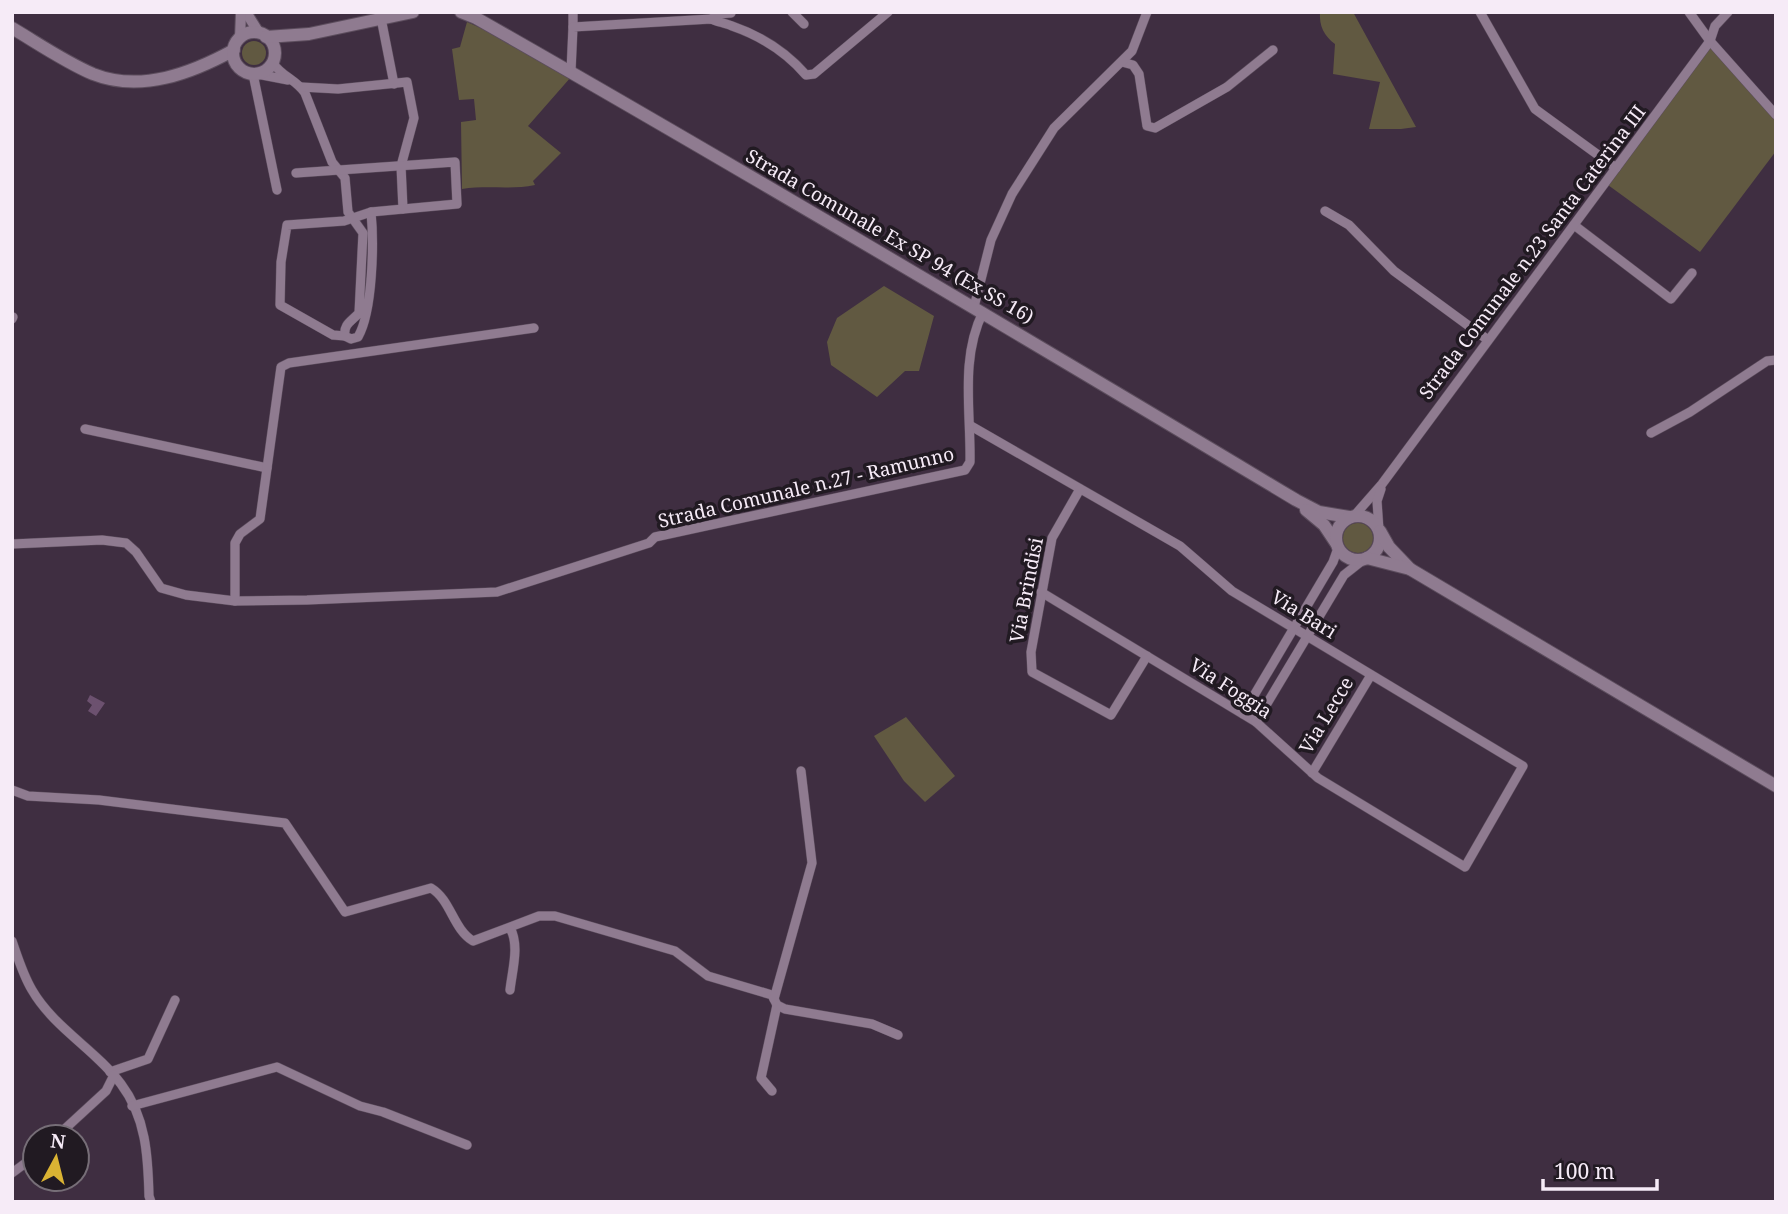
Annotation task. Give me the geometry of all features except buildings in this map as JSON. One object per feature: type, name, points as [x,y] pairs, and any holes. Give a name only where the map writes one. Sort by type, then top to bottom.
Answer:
[{"type":"main road","points":[[12,28],[73,64],[107,78],[134,82],[165,80],[205,65],[237,44],[246,34],[309,34],[413,12]]},
{"type":"main road","name":"Strada Comunale Ex SP 94 (Ex SS 16)","points":[[461,12],[477,18],[571,71],[978,309],[1296,500],[1319,512],[1352,517]]},
{"type":"main road","points":[[205,65],[237,66],[255,74],[263,72],[291,43],[309,34]]},
{"type":"main road","points":[[262,35],[271,41],[274,58]]},
{"type":"main road","points":[[237,44],[237,66]]},
{"type":"main road","name":"Strada Comunale Ex SP 94 (Ex SS 16)","points":[[1296,500],[1324,525],[1338,546]]},
{"type":"main road","points":[[1410,569],[1349,558],[1338,546],[1339,526],[1352,517],[1369,519],[1389,547],[1410,569],[1776,786]]},
{"type":"main road","points":[[1365,559],[1377,550],[1380,544],[1379,530]]},
{"type":"street","points":[[243,12],[262,35]]},
{"type":"street","points":[[237,44],[243,12]]},
{"type":"street","points":[[571,71],[573,12]]},
{"type":"street","points":[[792,12],[804,24]]},
{"type":"street","points":[[716,15],[771,44],[806,75],[814,74],[888,12]]},
{"type":"street","points":[[971,426],[968,401],[970,357],[991,240],[1012,194],[1054,128],[1132,51],[1147,12]]},
{"type":"street","points":[[1480,12],[1535,109],[1616,169]]},
{"type":"street","points":[[1689,12],[1710,41],[1776,115]]},
{"type":"street","name":"Strada Comunale n.23 Santa Caterina III","points":[[1352,517],[1382,484],[1710,41],[1715,26],[1728,12]]},
{"type":"street","points":[[573,27],[732,13],[731,25]]},
{"type":"street","points":[[381,18],[394,84]]},
{"type":"street","points":[[1122,62],[1133,65],[1139,74],[1147,126],[1155,128],[1227,87],[1273,50]]},
{"type":"street","points":[[274,58],[283,76],[297,84],[332,162],[345,178],[348,212],[363,233],[359,313],[346,324],[345,337]]},
{"type":"street","points":[[276,190],[255,74],[297,84],[338,89],[407,82],[414,118],[401,166],[403,209]]},
{"type":"street","points":[[296,173],[455,162],[457,204],[371,212],[344,221],[287,225],[281,262],[280,305],[333,335],[351,339],[358,337],[368,303],[373,233],[371,212]]},
{"type":"street","points":[[1325,211],[1349,225],[1394,271],[1488,340]]},
{"type":"street","points":[[1573,225],[1671,299],[1692,273]]},
{"type":"street","points":[[235,601],[235,543],[240,534],[260,519],[281,367],[289,363],[534,328]]},
{"type":"street","points":[[1651,433],[1690,412],[1767,361],[1776,360]]},
{"type":"street","name":"Strada Comunale n.27 - Ramunno","points":[[12,544],[102,540],[126,543],[136,552],[161,588],[186,595],[235,601],[497,592],[591,564],[649,543],[655,537],[965,470],[968,467],[971,426]]},
{"type":"street","name":"Via Bari","points":[[971,426],[1180,546],[1233,590],[1522,766],[1465,867]]},
{"type":"street","points":[[85,429],[267,468]]},
{"type":"street","points":[[1379,530],[1377,501],[1382,484]]},
{"type":"street","name":"Via Brindisi","points":[[1080,489],[1052,538],[1031,652],[1032,672],[1111,715],[1147,656]]},
{"type":"street","points":[[1242,714],[1333,562],[1338,546]]},
{"type":"street","points":[[1256,722],[1344,575],[1365,559]]},
{"type":"street","name":"Via Foggia","points":[[1041,592],[1256,722],[1312,773],[1465,867]]},
{"type":"street","name":"Via Lecce","points":[[1312,773],[1371,675]]},
{"type":"street","points":[[772,1091],[761,1078],[775,1002],[812,863],[801,771]]},
{"type":"street","points":[[12,789],[28,796],[99,800],[285,823],[345,912],[431,888],[442,895],[466,937],[473,941],[539,916],[555,916],[675,951],[708,976],[772,995],[775,1002],[785,1009],[872,1024],[898,1035]]},
{"type":"street","points":[[510,928],[515,945],[510,990]]},
{"type":"street","points":[[12,941],[33,993],[123,1086],[141,1123],[148,1152],[150,1202]]},
{"type":"street","points":[[71,1123],[106,1091],[112,1074],[148,1059],[175,1000]]},
{"type":"street","points":[[132,1106],[277,1067],[360,1106],[467,1145]]},
{"type":"shaded area","points":[[1320,12],[1353,12],[1416,127],[1369,129],[1380,82],[1333,74],[1335,44],[1323,30]]},
{"type":"shaded area","points":[[467,22],[501,37],[571,77],[528,126],[561,153],[533,181],[535,185],[462,189],[461,122],[476,120],[474,99],[459,100],[452,49],[460,47]]},
{"type":"shaded area","points":[[254,41],[265,48],[266,53],[259,64],[254,65],[243,58],[242,53],[249,42]]},
{"type":"shaded area","points":[[1710,41],[1776,121],[1776,151],[1700,252],[1608,185]]},
{"type":"shaded area","points":[[884,286],[934,316],[919,371],[905,371],[877,397],[831,365],[827,342],[837,318]]},
{"type":"shaded area","points":[[1358,523],[1369,527],[1373,538],[1369,549],[1358,553],[1347,549],[1343,538],[1347,527]]},
{"type":"shaded area","points":[[90,695],[105,703],[96,716],[88,711],[92,705],[87,701]]},
{"type":"shaded area","points":[[906,717],[955,776],[925,802],[904,781],[874,736]]}]
